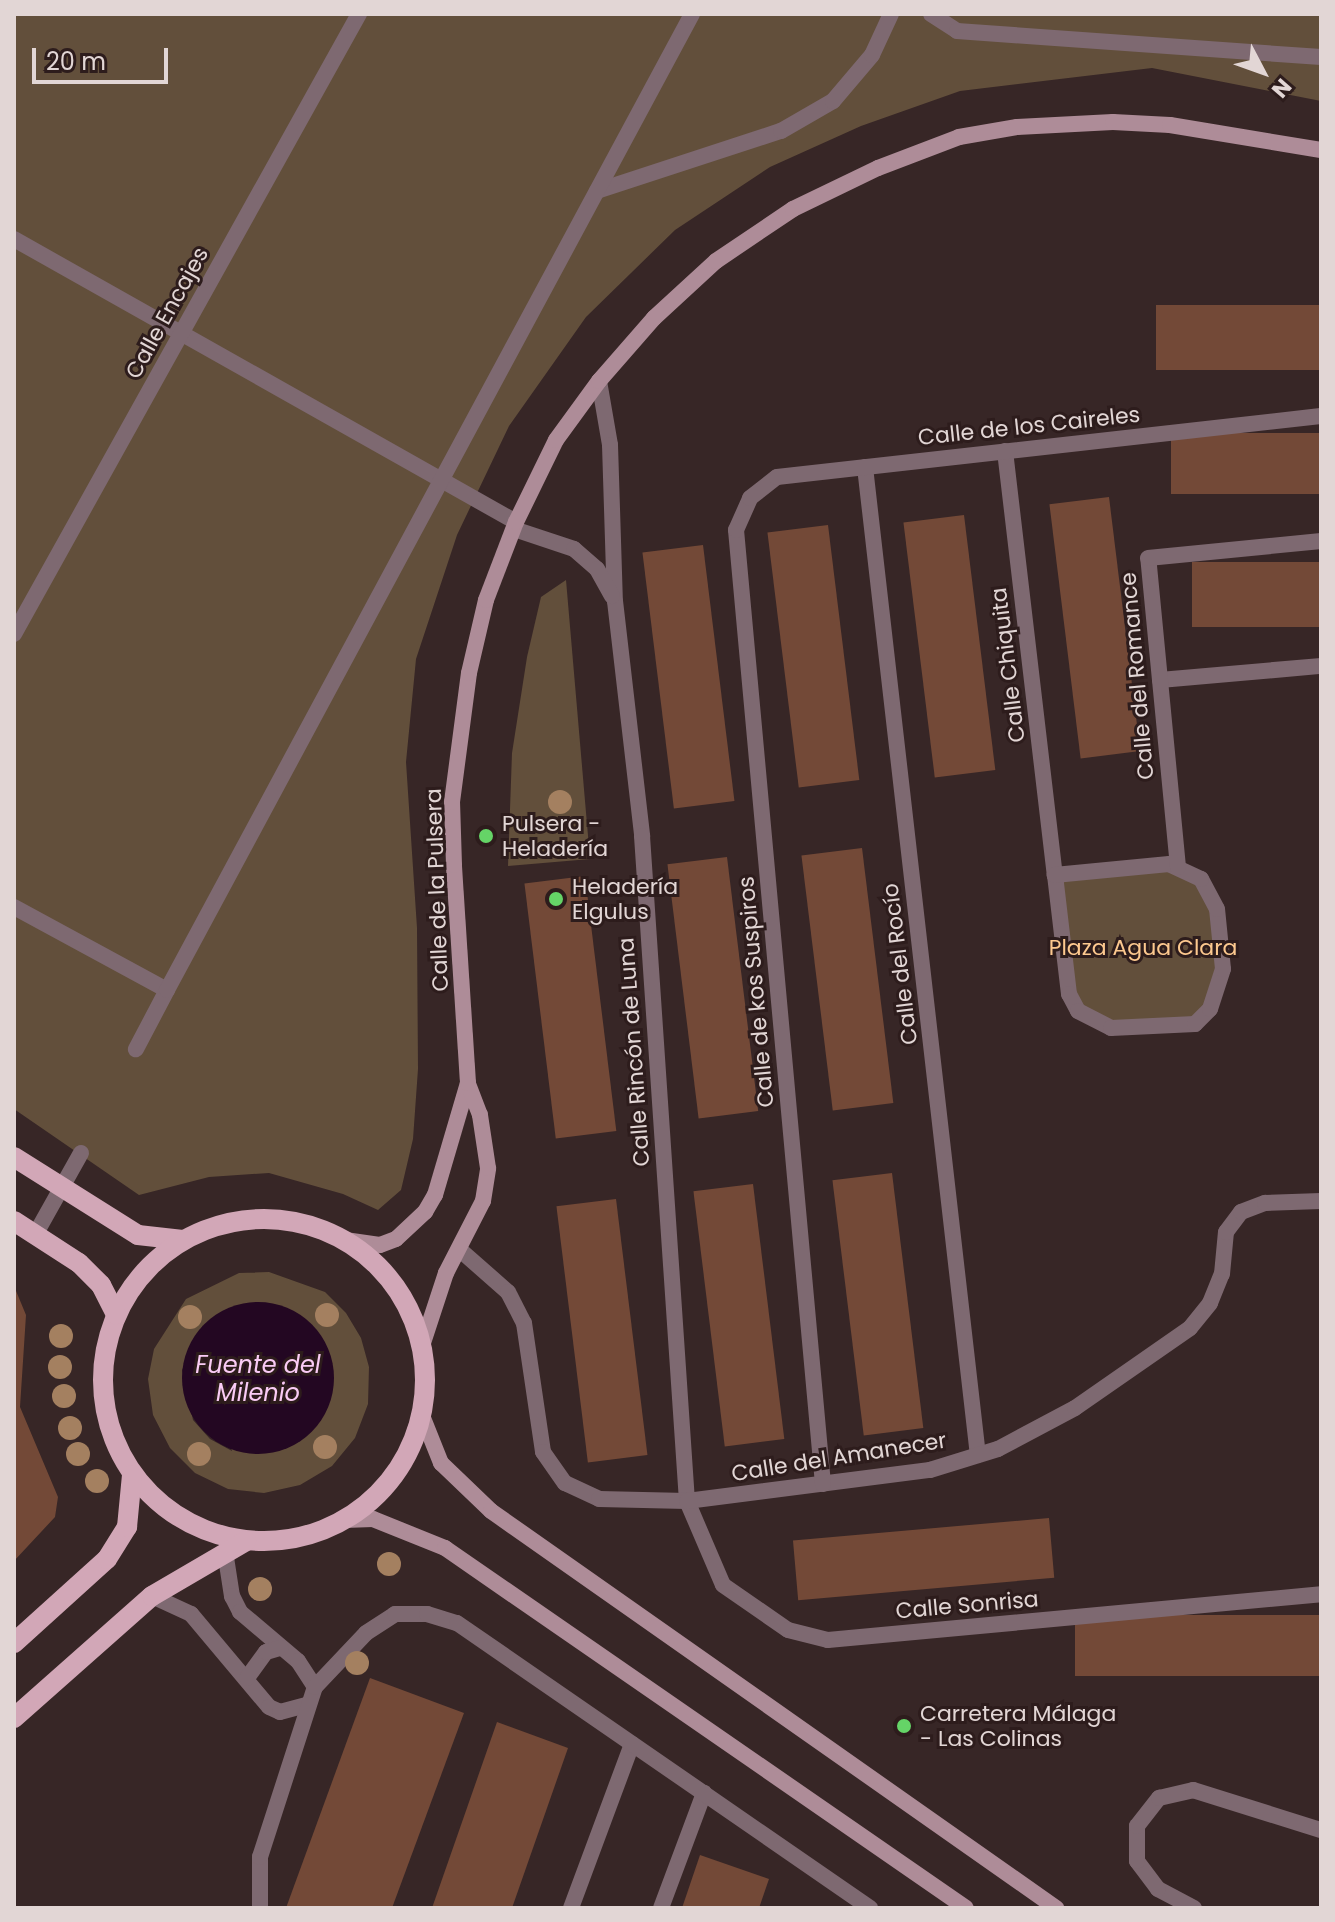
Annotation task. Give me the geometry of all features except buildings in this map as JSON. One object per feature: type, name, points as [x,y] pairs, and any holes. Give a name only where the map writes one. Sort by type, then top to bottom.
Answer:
[{"type":"main road","name":"Calle de la Pulsera","points":[[422,1346],[432,1307],[483,1201],[488,1168],[480,1115],[468,1083],[452,802],[469,673],[486,600],[515,526],[556,440],[599,381],[654,318],[716,261],[793,209],[878,168],[959,137],[1017,127],[1113,122],[1170,125],[1321,150]]},
{"type":"main road","name":"Calle de la Pulsera","points":[[345,1240],[380,1245],[396,1239],[425,1212],[435,1195],[468,1083]]},
{"type":"main road","points":[[14,1157],[138,1235],[183,1240]]},
{"type":"main road","points":[[246,1541],[182,1520],[132,1475],[116,1446],[102,1379],[116,1314],[141,1276],[183,1240],[247,1219],[314,1226],[345,1240],[394,1284],[422,1346],[421,1413],[441,1463],[491,1511],[1056,1908]]},
{"type":"main road","points":[[14,1221],[79,1263],[101,1285],[116,1314]]},
{"type":"main road","points":[[344,1520],[394,1475],[421,1413]]},
{"type":"main road","points":[[14,1643],[107,1559],[127,1527],[132,1475]]},
{"type":"main road","points":[[14,1718],[152,1596],[225,1551],[246,1541],[302,1536],[344,1520],[373,1519],[445,1548],[966,1908]]},
{"type":"street","name":"Calle Encajes","points":[[14,634],[359,14]]},
{"type":"street","points":[[136,1049],[692,14]]},
{"type":"street","points":[[597,191],[781,131],[833,101],[872,55],[891,14]]},
{"type":"street","points":[[931,14],[957,31],[1321,57]]},
{"type":"street","name":"Calle Rincón de Luna","points":[[14,239],[442,480],[515,526],[574,549],[597,569],[615,601]]},
{"type":"street","name":"Calle Rincón de Luna","points":[[599,381],[610,445],[615,601],[642,836],[687,1501]]},
{"type":"street","name":"Calle de los Caireles","points":[[750,498],[777,477],[1321,416]]},
{"type":"street","name":"Calle Chiquita","points":[[1005,451],[1069,994],[1078,1011],[1111,1028],[1195,1024],[1219,990],[1217,909],[1201,879],[1178,867]]},
{"type":"street","name":"Calle del Rocío","points":[[865,467],[978,1455]]},
{"type":"street","name":"Calle de kos Suspiros","points":[[750,498],[736,530],[823,1484]]},
{"type":"street","name":"Calle del Romance","points":[[1178,867],[1148,558],[1321,541]]},
{"type":"street","points":[[1160,680],[1321,666]]},
{"type":"street","points":[[1055,875],[1178,867]]},
{"type":"street","points":[[14,907],[167,990]]},
{"type":"street","points":[[35,1235],[81,1153]]},
{"type":"street","name":"Calle del Amanecer","points":[[459,1249],[508,1292],[524,1323],[543,1452],[565,1483],[599,1499],[687,1501],[930,1470],[978,1455],[1075,1408],[1190,1328],[1210,1303],[1222,1274],[1226,1232],[1241,1212],[1265,1203],[1321,1201]]},
{"type":"street","name":"Calle Sonrisa","points":[[687,1501],[723,1585],[788,1630],[828,1640],[1321,1594]]},
{"type":"street","points":[[225,1551],[240,1612],[298,1661],[315,1687]]},
{"type":"street","points":[[152,1596],[191,1614],[269,1707],[280,1712],[307,1705]]},
{"type":"street","points":[[260,1908],[260,1857],[315,1687],[366,1633],[395,1614],[427,1614],[457,1623],[870,1908]]},
{"type":"street","points":[[247,1678],[257,1661],[280,1648]]},
{"type":"street","points":[[571,1908],[632,1744]]},
{"type":"street","points":[[1194,1908],[1158,1889],[1137,1861],[1137,1826],[1159,1798],[1193,1790],[1321,1830]]},
{"type":"street","points":[[661,1908],[704,1793]]},
{"type":"green space","points":[[14,14],[1321,14],[1321,101],[1152,68],[960,91],[861,126],[770,167],[675,230],[586,317],[509,426],[457,535],[416,659],[406,762],[417,928],[418,1069],[413,1139],[401,1190],[378,1210],[343,1194],[269,1173],[209,1177],[139,1195],[14,1109]]},
{"type":"green space","points":[[566,580],[590,859],[508,866],[512,753],[527,657],[541,597]]},
{"type":"green space","name":"Plaza Agua Clara","points":[[1169,864],[1212,893],[1223,969],[1195,1024],[1130,1028],[1078,1011],[1055,875]]},
{"type":"green space","points":[[269,1272],[325,1292],[346,1313],[361,1338],[369,1367],[368,1404],[355,1438],[332,1466],[300,1485],[264,1493],[228,1489],[195,1473],[170,1448],[153,1415],[148,1379],[154,1349],[186,1299],[239,1273]],"holes":[[[203,1325],[232,1451],[210,1439],[193,1420],[182,1370]]]},
{"type":"water","name":"Fuente del Milenio","points":[[258,1302],[287,1307],[312,1324],[329,1349],[334,1378],[329,1407],[312,1432],[287,1449],[258,1454],[229,1449],[204,1432],[187,1407],[182,1378],[187,1349],[204,1324],[229,1307]]},
{"type":"place","name":"Pulsera - Heladería","points":[[486,836]]},
{"type":"place","name":"Heladería Elgulus","points":[[556,899]]},
{"type":"place","name":"Carretera Málaga - Las Colinas","points":[[904,1726]]}]
